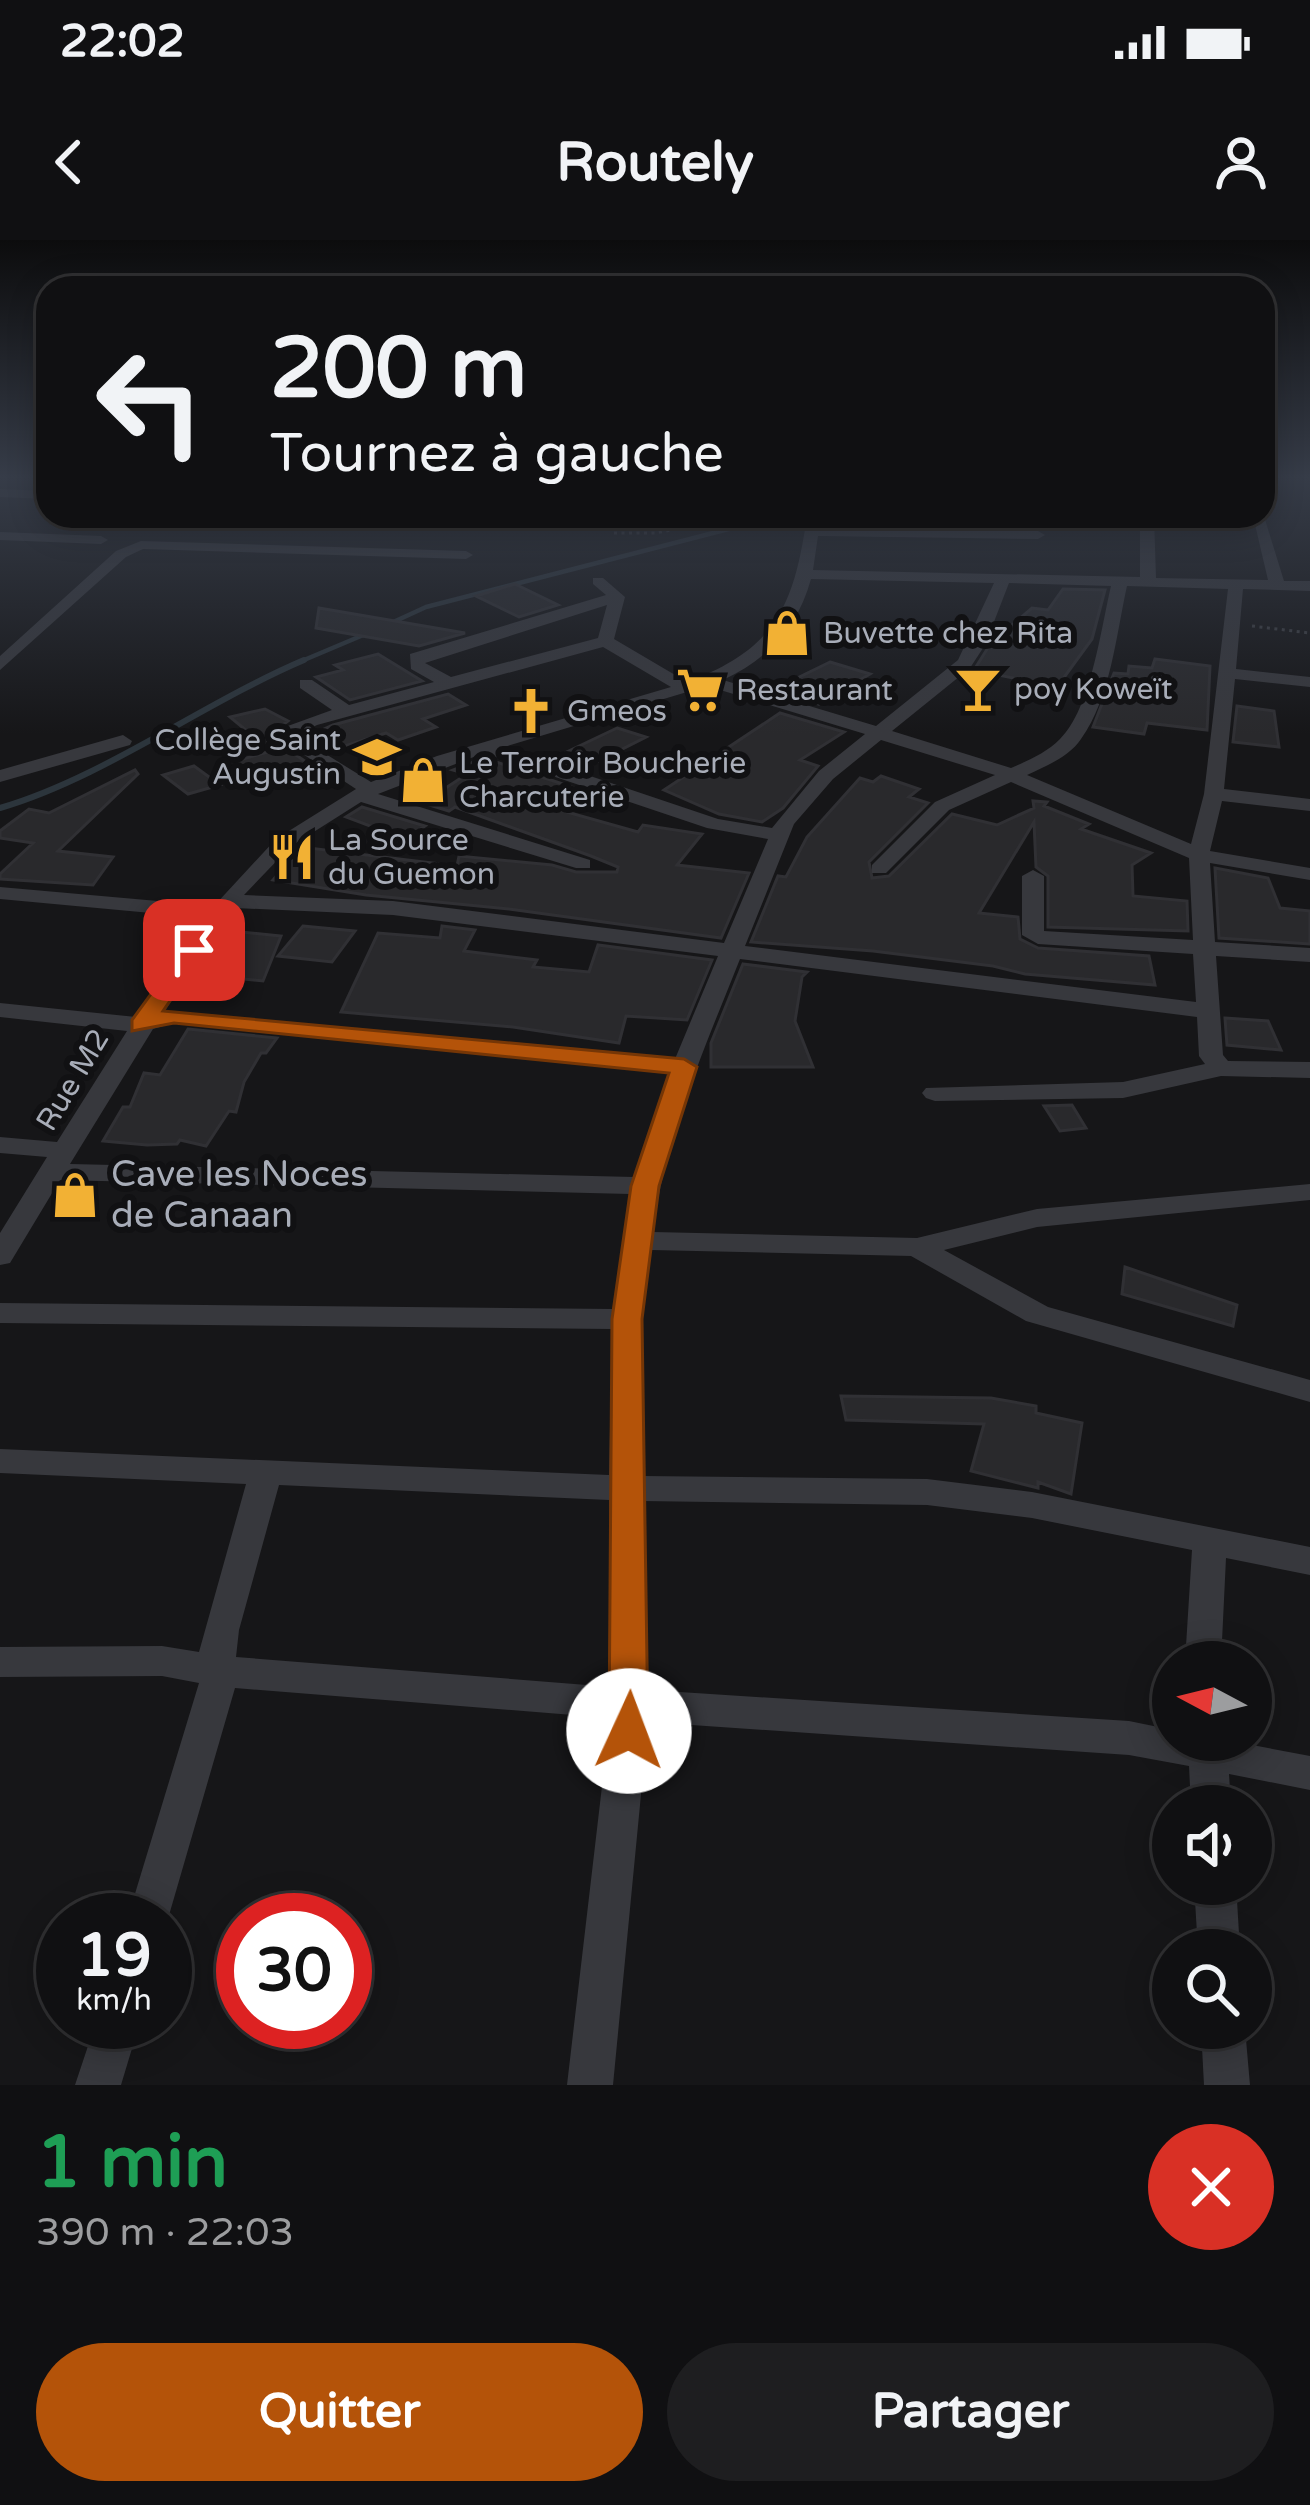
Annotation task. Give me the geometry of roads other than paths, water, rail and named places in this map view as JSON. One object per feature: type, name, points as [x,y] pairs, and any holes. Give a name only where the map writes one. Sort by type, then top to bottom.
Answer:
[{"type":"street","points":[[0,665],[112,562]]},
{"type":"street","name":"Rue M2","points":[[0,1256],[141,1025],[224,907],[280,844],[366,792],[488,748],[695,684],[750,657],[781,630],[806,562]]},
{"type":"street","points":[[1039,562],[1039,579]]},
{"type":"street","points":[[1148,562],[1148,583]]},
{"type":"street","points":[[1271,562],[1277,585]]},
{"type":"street","points":[[804,574],[1310,586]]},
{"type":"street","points":[[590,2085],[628,1760],[627,1319],[645,1186],[684,1067],[779,835],[826,776],[964,664],[977,645],[1003,579]]},
{"type":"street","points":[[598,581],[613,588],[617,597],[605,641]]},
{"type":"street","points":[[879,869],[942,806],[1049,758],[1080,729],[1106,651],[1120,582]]},
{"type":"street","points":[[1221,1068],[1211,1056],[1199,855],[1214,794],[1235,624],[1235,584]]},
{"type":"street","points":[[450,684],[417,665],[416,658],[617,597]]},
{"type":"street","points":[[583,864],[366,792],[291,738],[299,726],[346,711],[605,641],[695,684],[1008,774],[1199,855],[1310,874]]},
{"type":"street","points":[[1229,673],[1310,682]]},
{"type":"street","points":[[306,684],[346,711]]},
{"type":"street","points":[[0,776],[124,741]]},
{"type":"street","points":[[488,748],[714,824],[779,835]]},
{"type":"street","points":[[1214,794],[1310,805]]},
{"type":"street","points":[[1033,876],[1030,930],[1037,938],[1310,955]]},
{"type":"street","points":[[0,893],[224,907],[394,908],[1209,1011]]},
{"type":"street","points":[[0,1010],[141,1025],[173,1016],[684,1067]]},
{"type":"street","points":[[934,1093],[1123,1090],[1221,1068],[1310,1070]]},
{"type":"street","points":[[0,1145],[59,1162],[645,1186]]},
{"type":"street","points":[[638,1241],[917,1247],[1037,1218],[1310,1192]]},
{"type":"street","points":[[917,1247],[1037,1314],[1310,1391]]},
{"type":"street","points":[[0,1313],[627,1319]]},
{"type":"street","points":[[0,1460],[265,1475],[970,1496],[1310,1561]]},
{"type":"street","points":[[156,1893],[221,1671],[217,1653],[221,1630],[265,1475]]},
{"type":"street","points":[[1204,1641],[1210,1539]]},
{"type":"street","points":[[0,1662],[163,1661],[221,1671],[867,1723],[1152,1740]]},
{"type":"street","points":[[1264,1761],[1310,1773]]},
{"type":"street","points":[[98,2085],[109,2049]]},
{"type":"street","points":[[1224,2049],[1226,2085]]},
{"type":"waterway","points":[[389,624],[426,607],[600,562]]},
{"type":"waterway","points":[[302,661],[368,633]]},
{"type":"waterway","points":[[0,808],[77,778],[302,661]]},
{"type":"waterway","points":[[297,663],[302,661]]},
{"type":"place","name":"Buvette chez Rita","points":[[787,633]]},
{"type":"place","name":"poy Koweït","points":[[978,689]]},
{"type":"place","name":"Restaurant","points":[[700,690]]},
{"type":"place","name":"Gmeos","points":[[531,711]]},
{"type":"place","name":"Collège Saint Augustin","points":[[377,757]]},
{"type":"place","name":"Le Terroir Boucherie Charcuterie","points":[[423,780]]},
{"type":"place","name":"La Source du Guemon","points":[[292,857]]},
{"type":"place","name":"Cave les Noces de Canaan","points":[[75,1195]]}]
